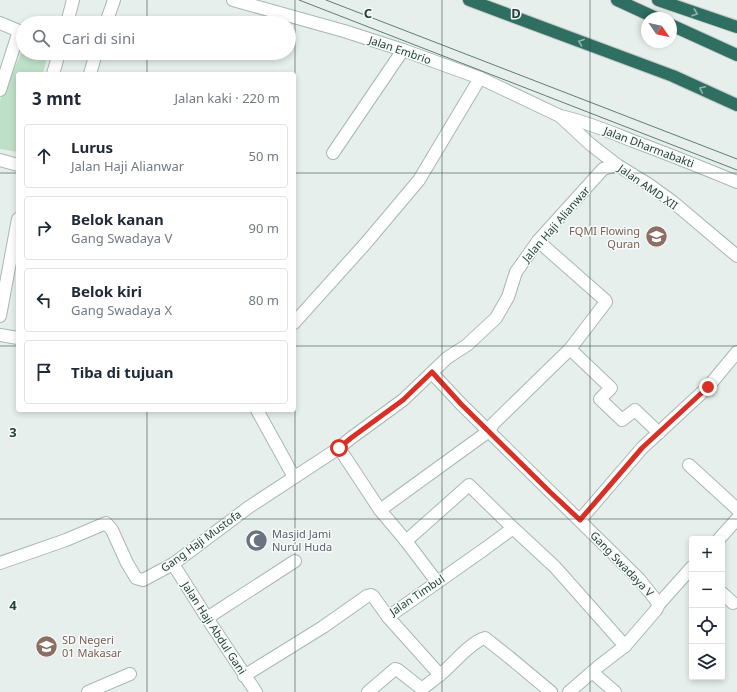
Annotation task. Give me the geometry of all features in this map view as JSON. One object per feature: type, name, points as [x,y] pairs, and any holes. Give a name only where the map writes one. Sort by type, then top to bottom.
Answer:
[{"type":"highway","points":[[469,0],[673,76],[737,105]]},
{"type":"highway","points":[[617,0],[643,12]]},
{"type":"highway","points":[[658,0],[737,27]]},
{"type":"highway","points":[[677,28],[737,55]]},
{"type":"street","points":[[69,16],[73,0]]},
{"type":"street","points":[[108,16],[114,0]]},
{"type":"street","name":"Jalan Embrio","points":[[233,0],[290,16]]},
{"type":"street","name":"Jalan Embrio","points":[[296,18],[403,50],[480,78],[560,116]]},
{"type":"street","points":[[0,23],[16,29]]},
{"type":"street","points":[[0,90],[16,45]]},
{"type":"street","points":[[333,153],[403,50]]},
{"type":"street","points":[[54,72],[57,60]]},
{"type":"street","points":[[91,72],[94,60]]},
{"type":"street","points":[[296,321],[419,180],[480,78]]},
{"type":"street","name":"Jalan AMD XII","points":[[560,116],[590,144],[617,165],[662,194],[737,256]]},
{"type":"street","name":"Jalan Dharmabakti","points":[[560,116],[571,118],[620,136],[700,166],[737,182]]},
{"type":"street","points":[[0,160],[16,164]]},
{"type":"street","name":"Jalan Haji Alianwar","points":[[351,438],[403,400],[447,358],[467,345],[496,318],[508,297],[516,272],[538,241],[603,169],[617,165]]},
{"type":"street","points":[[0,316],[16,230]]},
{"type":"street","points":[[380,510],[489,431],[493,424],[570,349],[606,300],[538,241]]},
{"type":"street","points":[[0,335],[16,338]]},
{"type":"street","points":[[570,349],[611,388],[600,399],[622,420],[634,410],[658,433]]},
{"type":"street","points":[[580,520],[642,448],[708,387],[737,352]]},
{"type":"street","name":"Gang Swadaya V","points":[[432,372],[461,404],[639,579],[659,604]]},
{"type":"street","points":[[258,412],[294,476]]},
{"type":"street","name":"Gang Haji Mustofa","points":[[0,563],[66,540],[106,523],[112,530],[127,563],[136,578],[143,580],[173,564],[249,507],[294,476],[339,448],[351,438]]},
{"type":"street","points":[[339,448],[380,510],[437,582]]},
{"type":"street","points":[[689,465],[737,509]]},
{"type":"street","points":[[406,541],[469,485],[555,567],[625,646]]},
{"type":"street","points":[[722,536],[737,520]]},
{"type":"street","name":"Jalan Timbul","points":[[244,676],[323,627],[370,595],[373,596],[388,617],[513,528]]},
{"type":"street","points":[[207,618],[295,561]]},
{"type":"street","name":"Jalan Haji Abdul Gani","points":[[173,564],[244,676],[256,692]]},
{"type":"street","points":[[569,692],[625,646],[689,570]]},
{"type":"street","points":[[725,596],[733,603]]},
{"type":"street","points":[[388,617],[440,674]]},
{"type":"street","points":[[368,692],[395,669],[424,690],[472,645],[485,638],[551,692]]},
{"type":"street","points":[[592,672],[615,692]]},
{"type":"street","points":[[88,692],[130,674]]},
{"type":"green space","points":[[18,60],[46,60],[43,72],[16,72],[16,152],[0,149],[0,100]]},
{"type":"tram line","points":[[299,0],[737,170]]},
{"type":"tram line","points":[[326,0],[737,159]]},
{"type":"place","name":"FQMI Flowing Quran","points":[[656,237]]},
{"type":"place","name":"Masjid Jami Nurul Huda","points":[[257,540]]},
{"type":"place","name":"SD Negeri 01 Makasar","points":[[46,646]]},
{"type":"route","points":[[339,448],[403,400],[432,372],[461,404],[580,520],[642,448],[708,387]]}]
